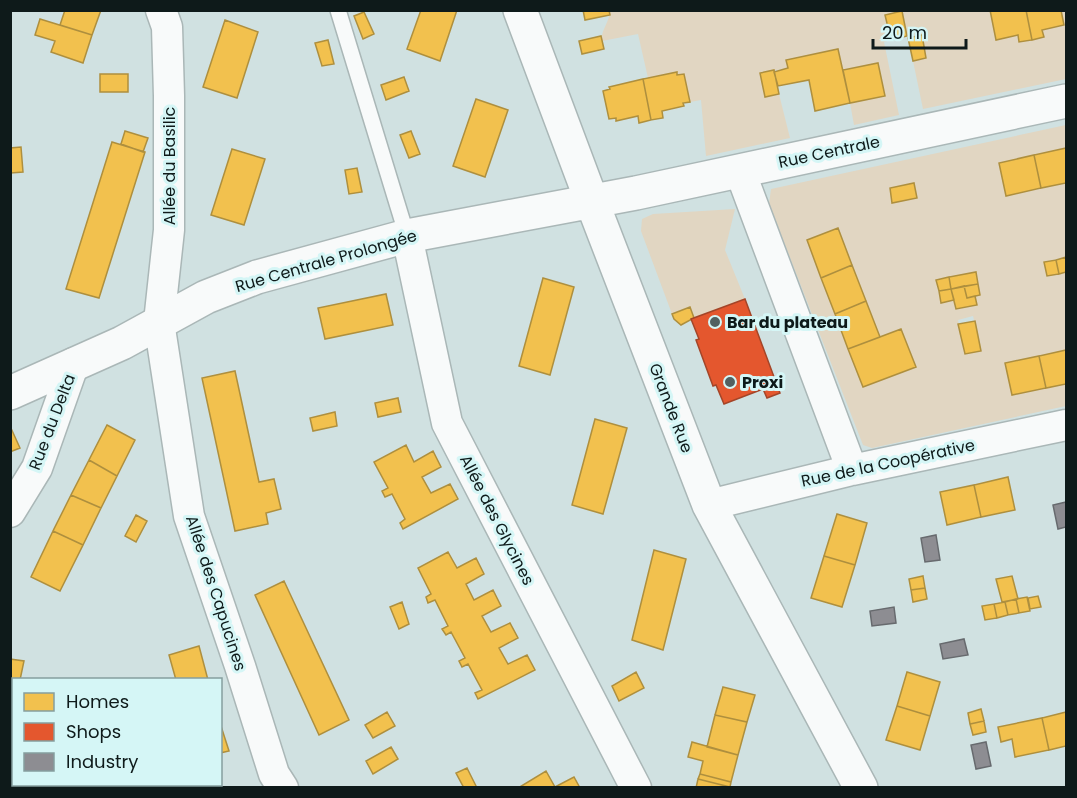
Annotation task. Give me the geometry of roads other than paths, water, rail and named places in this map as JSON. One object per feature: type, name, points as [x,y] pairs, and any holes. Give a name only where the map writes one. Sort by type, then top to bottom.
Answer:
[{"type":"street","name":"Allée du Basilic","points":[[159,322],[169,230],[169,96],[166,27],[161,10]]},
{"type":"street","name":"Grande Rue","points":[[520,10],[709,504],[852,785]]},
{"type":"street","name":"Rue Centrale","points":[[592,202],[1066,101]]},
{"type":"street","points":[[740,171],[852,470]]},
{"type":"street","name":"Rue Centrale Prolongée","points":[[14,388],[122,343],[206,297],[257,277],[407,236],[592,202]]},
{"type":"street","name":"Allée des Glycines","points":[[407,236],[447,423],[636,788]]},
{"type":"street","name":"Allée des Capucines","points":[[159,322],[189,516],[277,783]]},
{"type":"street","name":"Rue du Delta","points":[[10,512],[37,468],[74,363]]},
{"type":"street","name":"Rue de la Coopérative","points":[[709,504],[852,470],[1066,425]]},
{"type":"lane","points":[[338,10],[407,236]]},
{"type":"place","name":"Bar du plateau","points":[[715,322]]},
{"type":"place","name":"Proxi","points":[[730,382]]}]
